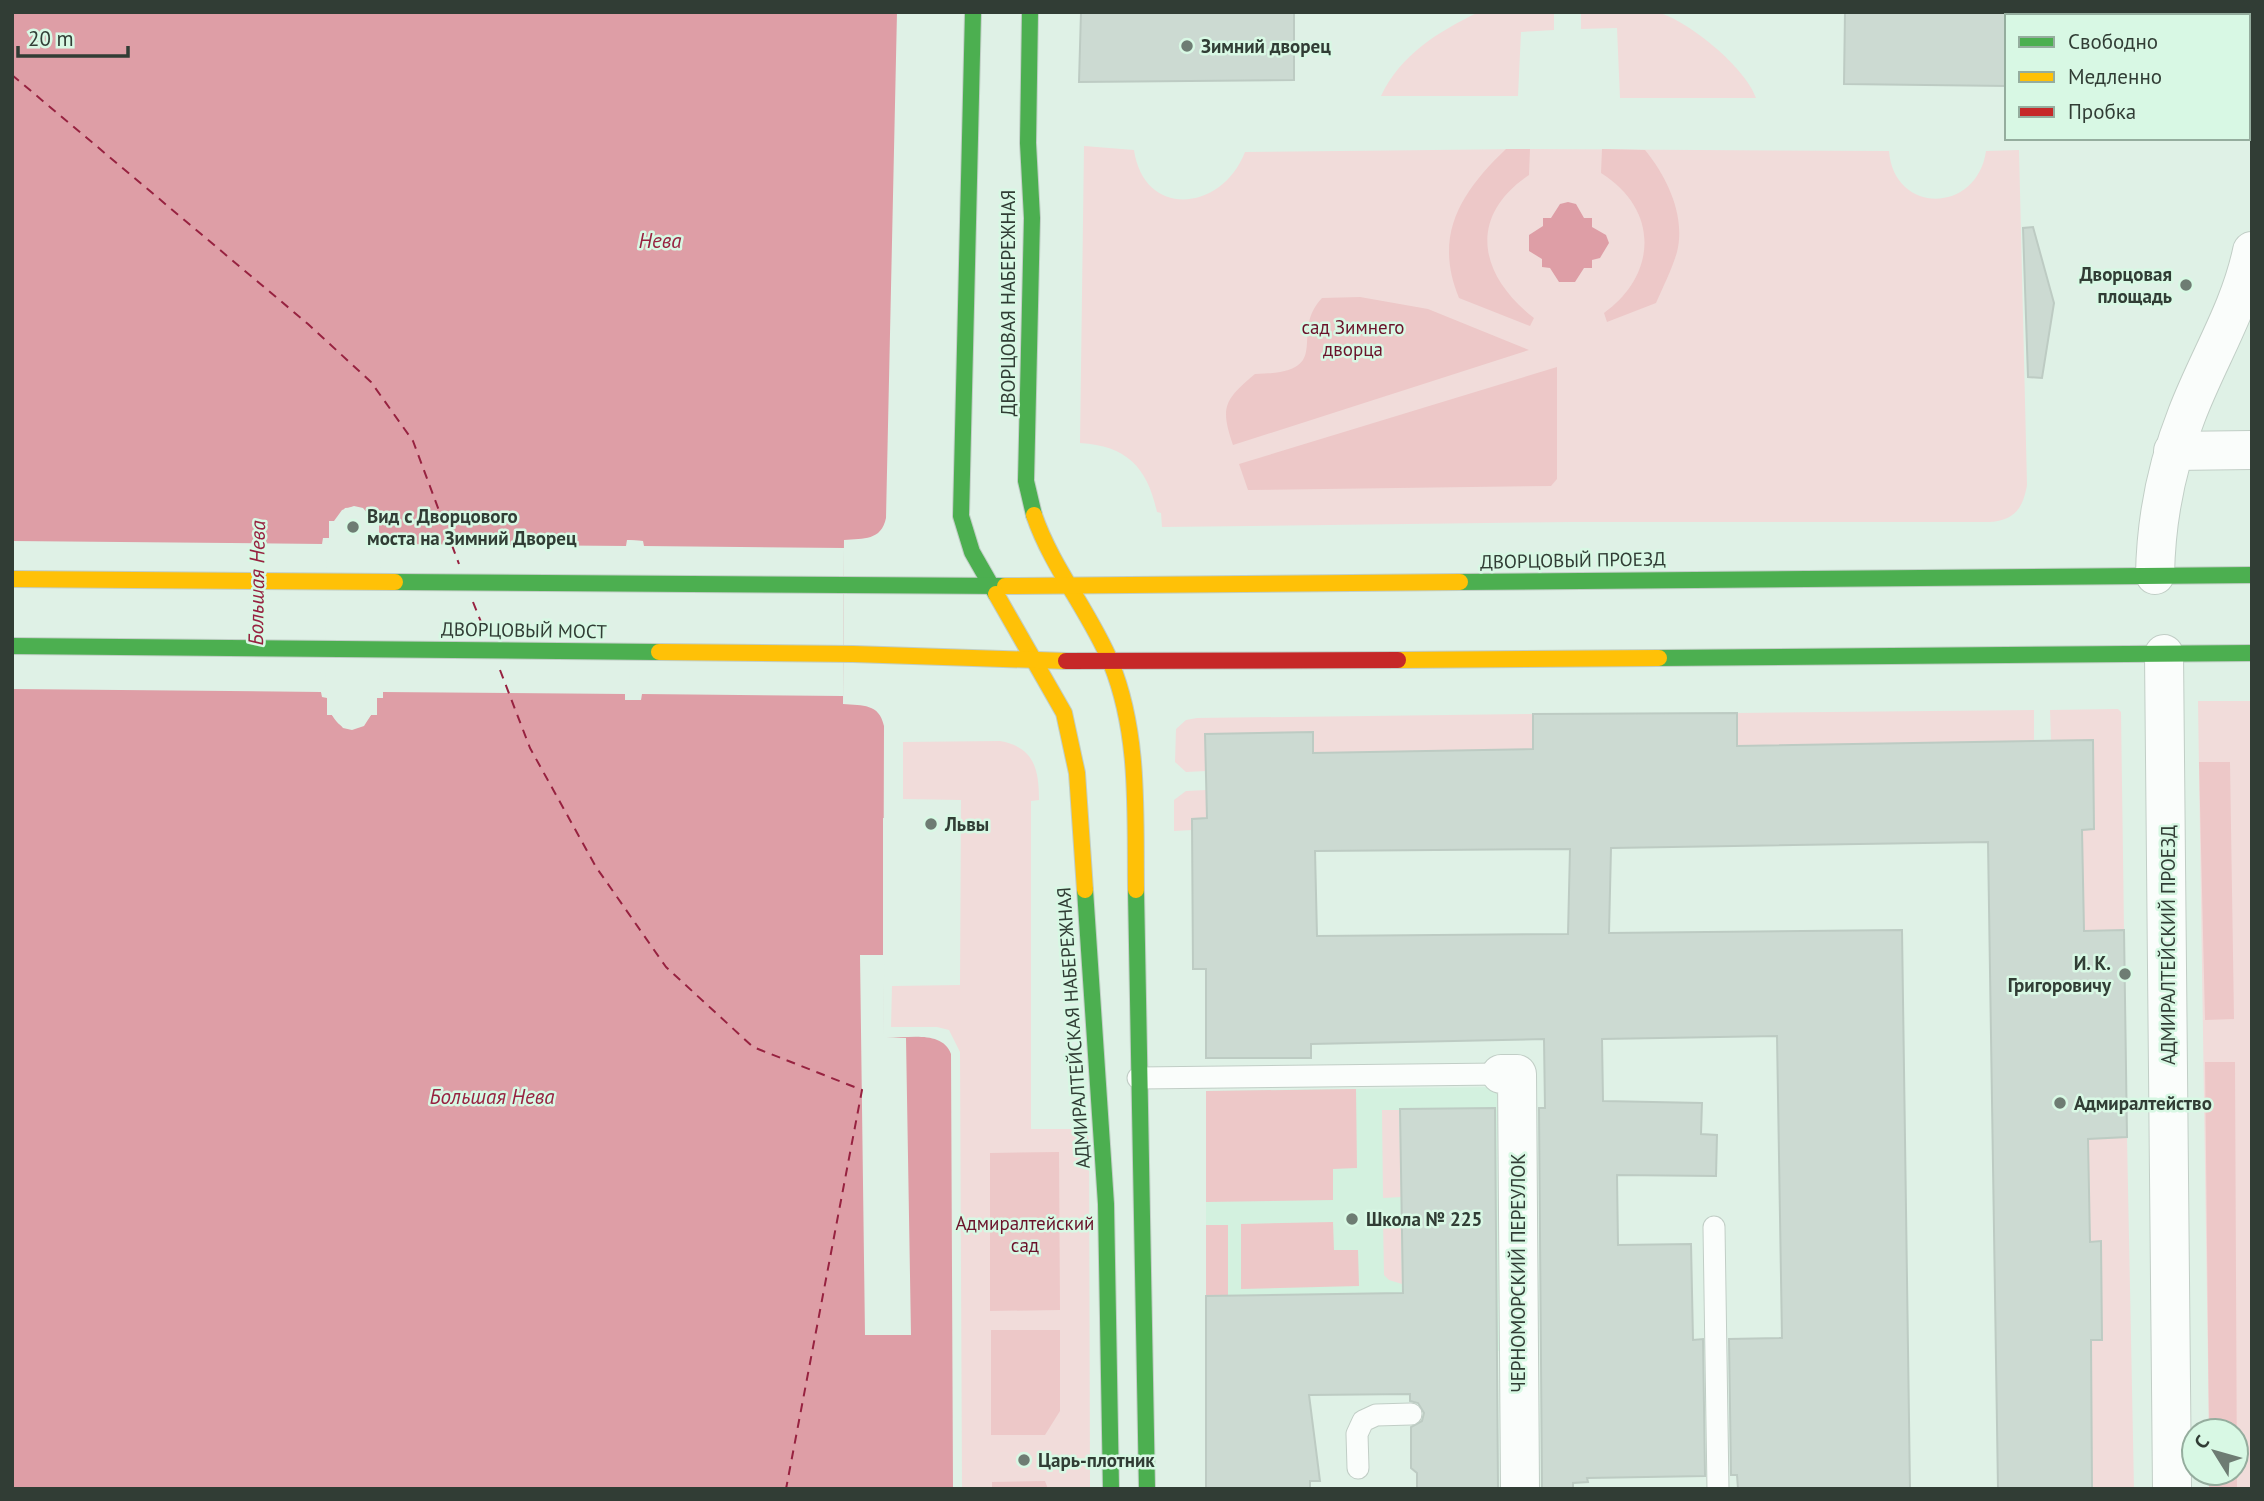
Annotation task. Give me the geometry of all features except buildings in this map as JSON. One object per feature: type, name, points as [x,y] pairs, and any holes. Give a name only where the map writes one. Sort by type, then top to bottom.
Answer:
[{"type":"main road","name":"ДВОРЦОВАЯ НАБЕРЕЖНАЯ","points":[[973,12],[961,516],[972,552],[991,586]]},
{"type":"main road","name":"ДВОРЦОВАЯ НАБЕРЕЖНАЯ","points":[[1030,12],[1028,143],[1032,218],[1026,481],[1035,517],[1068,585]]},
{"type":"main road","name":"ДВОРЦОВЫЙ ПРОЕЗД","points":[[991,586],[2155,575]]},
{"type":"main road","points":[[2155,575],[2252,575]]},
{"type":"main road","points":[[12,579],[991,586]]},
{"type":"main road","points":[[1068,585],[1110,661],[1127,712],[1135,773],[1147,1489]]},
{"type":"main road","name":"АДМИРАЛТЕЙСКАЯ НАБЕРЕЖНАЯ","points":[[991,586],[1064,713],[1077,773],[1106,1204],[1111,1489]]},
{"type":"main road","name":"ДВОРЦОВЫЙ МОСТ","points":[[12,646],[853,654],[1035,661]]},
{"type":"main road","points":[[1035,661],[2252,653]]},
{"type":"street","points":[[2155,575],[2161,492],[2173,451],[2233,314],[2252,251]]},
{"type":"street","points":[[2173,451],[2252,450]]},
{"type":"street","name":"АДМИРАЛТЕЙСКИЙ ПРОЕЗД","points":[[2164,654],[2172,1489]]},
{"type":"street","name":"ЧЕРНОМОРСКИЙ ПЕРЕУЛОК","points":[[1501,1074],[1517,1074],[1509,1413],[1520,1489]]},
{"type":"lane","points":[[1138,1077],[1501,1074]]},
{"type":"lane","points":[[1714,1227],[1718,1489]]},
{"type":"lane","points":[[1357,1468],[1357,1434],[1363,1421],[1376,1415],[1411,1414]]},
{"type":"shaded area","name":"Школа № 225","points":[[1497,1087],[1499,1351],[1206,1354],[1206,1091]]},
{"type":"green space","points":[[1638,10],[1669,16],[1699,34],[1728,59],[1741,73],[1756,98],[1620,98],[1617,28],[1581,29],[1581,12]]},
{"type":"green space","points":[[1479,12],[1554,12],[1554,30],[1521,32],[1518,96],[1381,96],[1389,81],[1410,56],[1449,27]]},
{"type":"green space","name":"сад Зимнего дворца","points":[[1084,146],[1134,150],[1141,172],[1152,188],[1167,197],[1185,199],[1202,196],[1219,187],[1234,172],[1245,152],[1530,149],[1889,151],[1894,172],[1905,187],[1920,196],[1936,199],[1953,196],[1968,187],[1979,172],[1986,151],[2019,150],[2027,485],[2023,500],[2016,511],[2006,519],[1990,522],[1573,522],[1162,527],[1161,513],[1157,512],[1141,471],[1122,454],[1096,445],[1080,443]]},
{"type":"green space","points":[[1506,149],[1530,149],[1529,175],[1509,192],[1496,210],[1489,228],[1488,247],[1492,266],[1502,284],[1516,302],[1534,318],[1530,326],[1459,298],[1449,254],[1456,216],[1464,198]]},
{"type":"green space","points":[[1602,149],[1645,150],[1661,172],[1673,198],[1679,225],[1677,252],[1656,303],[1607,322],[1604,313],[1622,297],[1634,280],[1642,261],[1644,242],[1642,223],[1634,205],[1620,188],[1601,173]]},
{"type":"green space","points":[[1360,297],[1428,309],[1529,350],[1233,445],[1226,413],[1227,405],[1237,391],[1255,374],[1280,372],[1296,367],[1303,359],[1306,349],[1312,312],[1322,298]]},
{"type":"green space","points":[[1557,367],[1557,479],[1551,486],[1248,490],[1239,464]]},
{"type":"green space","points":[[2198,701],[2252,701],[2252,1489],[2209,1489],[2250,1487],[2250,1417],[2209,1417]]},
{"type":"green space","points":[[2118,709],[2121,712],[2124,930],[2084,931],[2082,830],[2094,828],[2093,741],[2051,741],[2050,710]]},
{"type":"green space","points":[[2034,710],[2034,741],[1737,746],[1737,713]]},
{"type":"green space","points":[[1533,714],[1533,749],[1313,753],[1312,732],[1206,734],[1206,771],[1186,772],[1175,762],[1176,729],[1186,720],[1197,718]]},
{"type":"green space","name":"Адмиралтейский сад","points":[[1000,741],[1020,748],[1027,754],[1036,769],[1039,789],[1039,800],[1031,801],[1031,1129],[1079,1129],[1086,1132],[1089,1139],[1090,1489],[962,1489],[960,1052],[949,1030],[937,1027],[891,1027],[892,986],[960,985],[961,800],[903,799],[903,742]]},
{"type":"green space","points":[[2199,762],[2230,762],[2234,1019],[2205,1020]]},
{"type":"green space","points":[[1206,790],[1206,818],[1192,819],[1192,830],[1174,831],[1174,800],[1186,791]]},
{"type":"green space","points":[[2205,1062],[2235,1062],[2237,1417],[2209,1417]]},
{"type":"green space","points":[[1356,1089],[1357,1168],[1333,1169],[1333,1200],[1206,1202],[1206,1091]]},
{"type":"green space","points":[[1382,1110],[1399,1110],[1401,1197],[1383,1198]]},
{"type":"green space","points":[[2127,1137],[2134,1489],[2092,1489],[2091,1340],[2102,1339],[2101,1242],[2090,1242],[2088,1139]]},
{"type":"green space","points":[[1059,1152],[1060,1310],[990,1311],[990,1153]]},
{"type":"green space","points":[[1383,1220],[1401,1220],[1402,1284],[1389,1280],[1384,1275]]},
{"type":"green space","points":[[1333,1222],[1334,1250],[1358,1250],[1359,1286],[1241,1289],[1241,1224]]},
{"type":"green space","points":[[1206,1225],[1228,1225],[1228,1295],[1206,1295]]},
{"type":"green space","points":[[991,1330],[1060,1330],[1060,1411],[1045,1435],[991,1435]]},
{"type":"green space","points":[[1045,1481],[1048,1489],[992,1489],[992,1482]]},
{"type":"green space","points":[[2209,1487],[2237,1487],[2237,1489]]},
{"type":"water","name":"Большая Нева","points":[[12,12],[897,12],[886,518],[876,535],[844,540],[843,704],[874,709],[884,726],[883,1038],[931,1038],[940,1041],[951,1054],[953,1489],[12,1489]],"holes":[[[358,507],[373,521],[379,522],[379,539],[384,538],[382,698],[377,698],[376,715],[371,715],[362,725],[346,728],[332,715],[327,714],[327,697],[321,692],[324,538],[329,538],[329,521],[335,521],[345,508]],[[627,540],[643,541],[641,700],[625,699]]]},
{"type":"water","points":[[1560,204],[1576,204],[1584,218],[1592,218],[1592,227],[1606,235],[1609,243],[1600,258],[1592,260],[1592,268],[1584,268],[1575,282],[1559,282],[1550,268],[1542,267],[1542,259],[1529,251],[1529,235],[1543,226],[1543,218],[1551,218]]},
{"type":"pier","points":[[354,506],[363,508],[374,521],[379,521],[379,538],[384,538],[385,544],[626,546],[627,540],[643,541],[644,546],[844,548],[843,696],[642,694],[641,700],[625,700],[625,694],[383,692],[383,698],[377,698],[377,715],[371,715],[364,726],[352,730],[343,728],[332,715],[327,715],[327,698],[322,697],[321,692],[12,689],[12,541],[322,544],[323,538],[329,538],[329,521],[334,521],[342,510]],"holes":[[[358,510],[375,525],[375,540],[381,542],[379,694],[373,696],[373,711],[362,723],[352,726],[342,722],[331,711],[331,696],[325,694],[327,542],[332,539],[332,524],[337,524],[341,515]],[[630,544],[640,544],[638,696],[629,696]]]},
{"type":"pier","points":[[883,818],[887,818],[883,1038],[906,1038],[911,1335],[865,1335],[860,955],[883,955]]},
{"type":"ferry route","points":[[12,75],[308,324],[371,382],[413,441],[459,564]]},
{"type":"ferry route","points":[[473,602],[485,632]]},
{"type":"ferry route","points":[[500,670],[530,748],[596,867],[666,967],[753,1047],[862,1090],[786,1489]]},
{"type":"traffic: fast","points":[[973,12],[961,516],[972,552],[996,594]]},
{"type":"traffic: fast","points":[[1030,12],[1028,143],[1032,218],[1026,481],[1034,515]]},
{"type":"traffic: fast","points":[[1460,582],[2252,575]]},
{"type":"traffic: fast","points":[[395,582],[1005,586]]},
{"type":"traffic: fast","points":[[12,646],[659,652]]},
{"type":"traffic: fast","points":[[1659,658],[2252,653]]},
{"type":"traffic: fast","points":[[1085,890],[1106,1204],[1111,1489]]},
{"type":"traffic: fast","points":[[1136,890],[1147,1489]]},
{"type":"traffic: slow","points":[[1034,515],[1051,553],[1102,644],[1120,690],[1127,718],[1134,775],[1136,890]]},
{"type":"traffic: slow","points":[[12,579],[395,582]]},
{"type":"traffic: slow","points":[[1005,586],[1460,582]]},
{"type":"traffic: slow","points":[[996,594],[1064,713],[1077,773],[1085,890]]},
{"type":"traffic: slow","points":[[659,652],[853,654],[1066,661]]},
{"type":"traffic: slow","points":[[1398,660],[1659,658]]},
{"type":"traffic: jam","points":[[1066,661],[1398,660]]},
{"type":"place","name":"Зимний дворец","points":[[1187,46]]},
{"type":"place","name":"Дворцовая площадь","points":[[2186,285]]},
{"type":"place","name":"Вид с Дворцового моста на Зимний Дворец","points":[[353,527]]},
{"type":"place","name":"Львы","points":[[931,824]]},
{"type":"place","name":"И. К. Григоровичу","points":[[2125,974]]},
{"type":"place","name":"Адмиралтейство","points":[[2060,1103]]},
{"type":"place","name":"Школа № 225","points":[[1352,1219]]},
{"type":"place","name":"Царь-плотник","points":[[1024,1460]]},
{"type":"water label","name":"Нева","points":[[660,241]]}]
